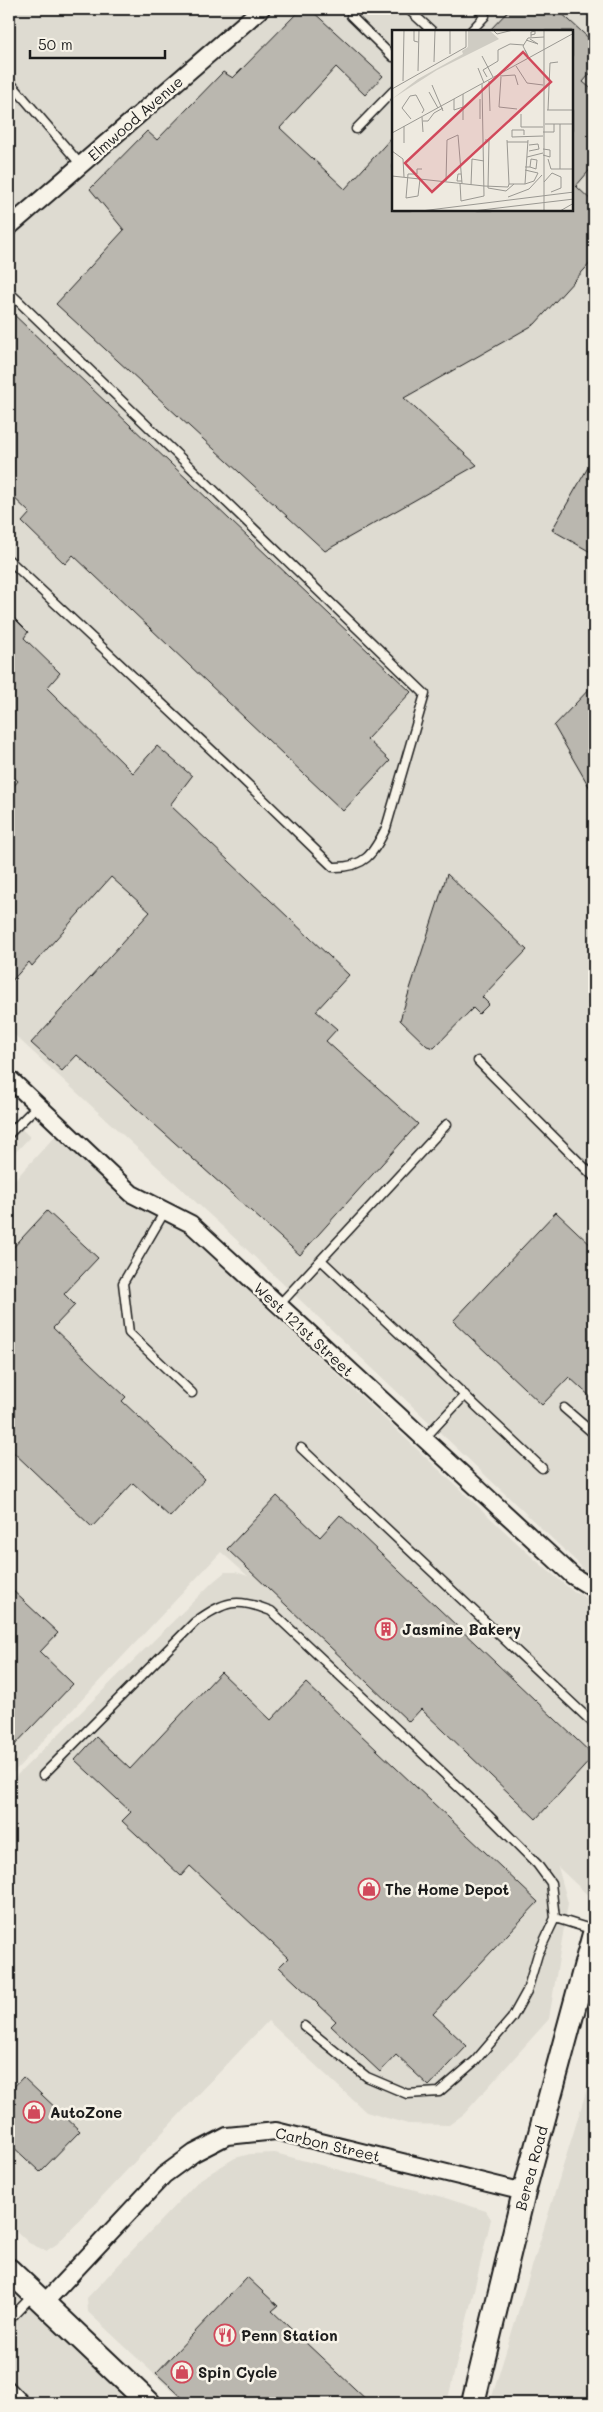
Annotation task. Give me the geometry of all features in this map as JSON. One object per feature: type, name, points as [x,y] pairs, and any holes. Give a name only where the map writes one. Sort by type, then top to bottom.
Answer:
[{"type":"main road","name":"Berea Road","points":[[473,2403],[524,2192],[594,1934]]},
{"type":"main road","points":[[9,2270],[149,2403]]},
{"type":"street","name":"Elmwood Avenue","points":[[9,227],[261,9]]},
{"type":"street","name":"West 121st Street","points":[[9,1078],[132,1194],[190,1224],[573,1576],[594,1589]]},
{"type":"street","name":"Carbon Street","points":[[39,2299],[164,2175],[194,2153],[227,2136],[276,2130],[524,2192]]},
{"type":"lane","points":[[358,9],[351,16],[392,56]]},
{"type":"lane","points":[[408,9],[431,30]]},
{"type":"lane","points":[[472,30],[485,16],[478,9]]},
{"type":"lane","points":[[9,81],[81,164]]},
{"type":"lane","points":[[356,129],[392,92]]},
{"type":"lane","points":[[9,292],[425,694],[386,828],[377,846],[365,860],[351,868],[333,867],[228,765],[9,560]]},
{"type":"lane","points":[[478,1061],[594,1177]]},
{"type":"lane","points":[[9,1134],[38,1105]]},
{"type":"lane","points":[[279,1306],[447,1124]]},
{"type":"lane","points":[[165,1211],[123,1282],[129,1333],[192,1393]]},
{"type":"lane","points":[[321,1260],[542,1468]]},
{"type":"lane","points":[[424,1439],[465,1395]]},
{"type":"lane","points":[[564,1408],[594,1434]]},
{"type":"lane","points":[[301,1448],[594,1724]]},
{"type":"lane","points":[[44,1775],[194,1622],[219,1605],[252,1603],[271,1611],[488,1815],[537,1864],[551,1883],[555,1918],[538,1954],[527,1992],[512,2018],[475,2061],[440,2092],[407,2094],[367,2077],[304,2026]]},
{"type":"lane","points":[[555,1918],[594,1930]]},
{"type":"lane","points":[[9,2320],[39,2299]]},
{"type":"lane","points":[[9,2385],[27,2403]]},
{"type":"shaded area","points":[[9,9],[594,9],[594,1584],[579,1564],[224,1228],[9,1030]]},
{"type":"shaded area","points":[[9,1117],[30,1137],[9,1159]]},
{"type":"shaded area","points":[[57,1134],[126,1200],[187,1233],[532,1557],[569,1588],[594,1603],[594,1901],[558,1867],[568,1903],[549,2019],[464,2114],[449,2125],[408,2124],[366,2112],[268,2021],[57,2244],[46,2251],[29,2243],[9,2224],[9,1783],[214,1581],[225,1572],[236,1572],[248,1576],[221,1552],[9,1777],[9,1186]]},
{"type":"shaded area","points":[[594,2066],[594,2403],[490,2403]]},
{"type":"shaded area","points":[[275,2153],[442,2197],[486,2211],[491,2219],[447,2403],[185,2403],[88,2312],[87,2298],[199,2180],[235,2158],[250,2154]]},
{"type":"shaded area","points":[[9,2270],[149,2403],[9,2403]]},
{"type":"building","points":[[301,9],[310,9],[383,76],[365,95],[336,67],[280,128],[345,189],[392,137],[392,211],[573,211],[573,30],[490,30],[510,9],[557,9],[594,43],[594,69],[583,82],[594,91],[594,165],[576,186],[594,203],[594,259],[535,324],[404,398],[477,465],[325,551],[56,304],[124,230],[90,189],[147,131],[157,140],[223,72],[233,78]]},
{"type":"building","points":[[9,310],[411,692],[367,739],[390,761],[343,811],[73,555],[65,564],[22,522],[30,513],[9,493]]},
{"type":"building","points":[[594,457],[594,554],[552,530]]},
{"type":"building","points":[[9,613],[28,632],[24,638],[60,673],[47,688],[133,773],[157,746],[192,776],[170,805],[349,975],[316,1011],[337,1029],[326,1041],[418,1124],[300,1255],[77,1055],[62,1071],[31,1043],[150,912],[111,877],[32,966],[29,962],[9,984],[9,792],[18,781],[9,773]]},
{"type":"building","points":[[594,684],[594,795],[554,726]]},
{"type":"building","points":[[447,874],[527,950],[482,997],[489,1004],[479,1014],[473,1008],[434,1048],[427,1046],[400,1020]]},
{"type":"building","points":[[47,1211],[98,1258],[64,1294],[75,1305],[53,1328],[126,1397],[122,1401],[205,1479],[170,1517],[133,1483],[92,1527],[9,1448],[9,1252]]},
{"type":"building","points":[[556,1212],[594,1248],[594,1400],[569,1377],[542,1405],[453,1321]]},
{"type":"building","name":"Jasmine Bakery","points":[[277,1496],[320,1537],[340,1515],[594,1756],[536,1819],[421,1709],[409,1722],[227,1549]]},
{"type":"building","points":[[9,1587],[58,1633],[40,1652],[73,1684],[9,1751]]},
{"type":"building","name":"The Home Depot","points":[[221,1672],[271,1720],[306,1683],[538,1902],[433,2014],[467,2046],[429,2086],[396,2055],[380,2072],[331,2026],[336,2021],[279,1967],[288,1958],[190,1866],[181,1876],[122,1821],[131,1812],[75,1760],[96,1737],[130,1769]]},
{"type":"building","name":"AutoZone","points":[[23,2077],[80,2131],[40,2172],[9,2143],[9,2092]]},
{"type":"building","points":[[247,2277],[278,2306],[272,2311],[370,2403],[188,2403],[156,2373]]},
{"type":"place","name":"Jasmine Bakery","points":[[386,1629]]},
{"type":"place","name":"The Home Depot","points":[[369,1889]]},
{"type":"place","name":"AutoZone","points":[[34,2112]]},
{"type":"place","name":"Penn Station","points":[[225,2335]]},
{"type":"place","name":"Spin Cycle","points":[[182,2372]]}]
